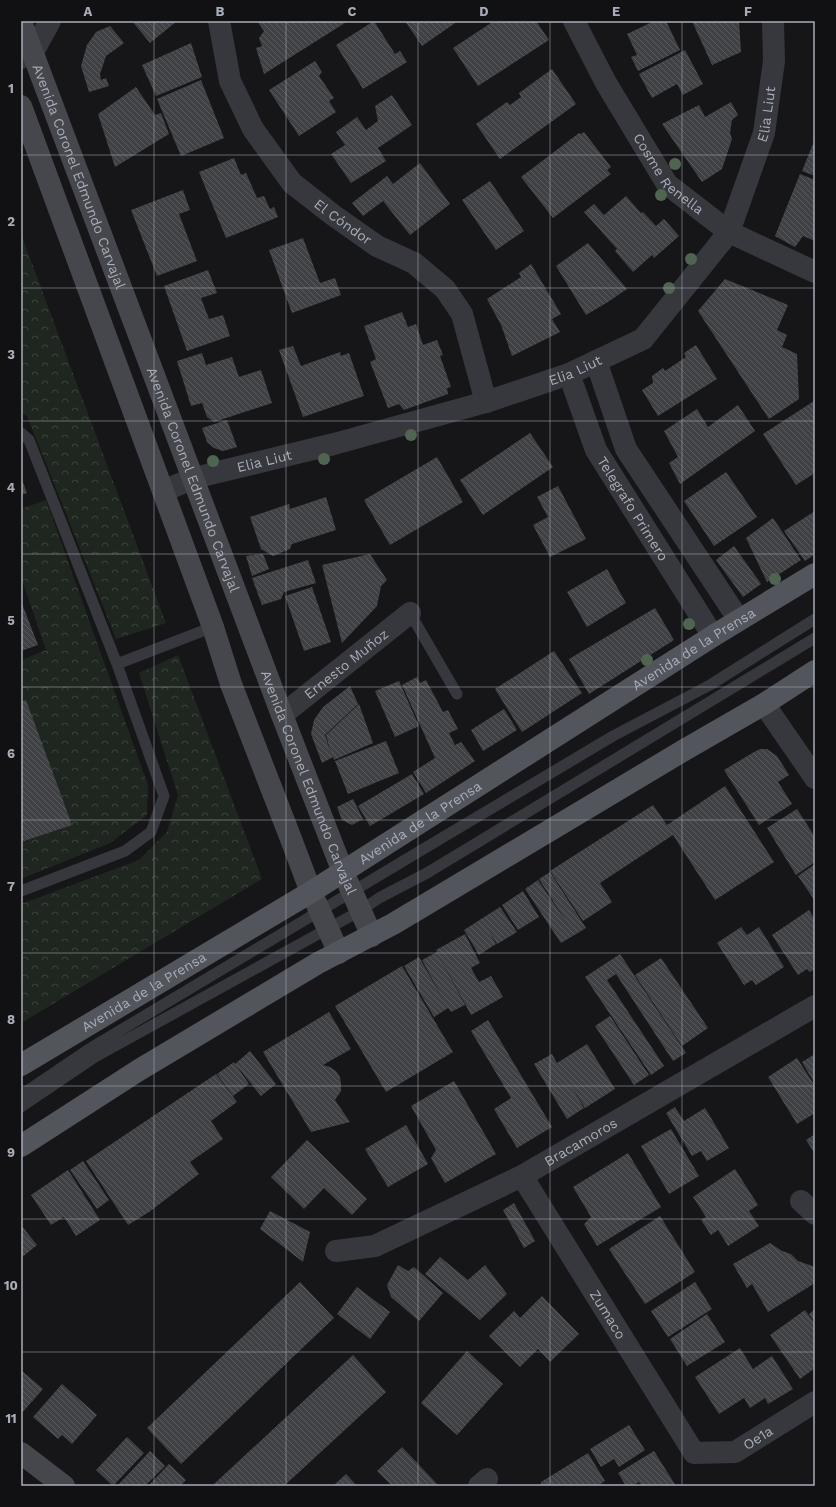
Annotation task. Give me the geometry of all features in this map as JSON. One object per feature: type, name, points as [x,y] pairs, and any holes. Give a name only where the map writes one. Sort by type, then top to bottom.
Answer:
[{"type":"main road","name":"Avenida Coronel Edmundo Carvajal","points":[[21,22],[26,56],[192,479],[343,872],[372,936]]},
{"type":"main road","name":"Avenida Coronel Edmundo Carvajal","points":[[21,106],[213,627],[231,684],[320,910],[339,953]]},
{"type":"main road","name":"Avenida de la Prensa","points":[[21,1065],[320,910],[343,872],[713,636],[815,574]]},
{"type":"main road","points":[[21,1146],[139,1070],[318,963],[372,936],[764,704],[815,672]]},
{"type":"main road","points":[[21,1453],[64,1486]]},
{"type":"street","points":[[26,56],[50,21]]},
{"type":"street","name":"El Cóndor","points":[[219,21],[230,81],[253,129],[292,183],[333,215],[377,246],[414,263],[445,289],[462,314],[486,402]]},
{"type":"street","name":"Cosme Renella","points":[[574,21],[606,83],[667,184],[729,232],[815,272]]},
{"type":"street","name":"Elia Liut","points":[[163,491],[192,479],[334,444],[486,402],[569,374],[643,339],[729,232],[764,132],[774,61],[773,21]]},
{"type":"street","name":"Telegrafo Primero","points":[[596,361],[626,449],[739,620]]},
{"type":"street","name":"Telegrafo Primero","points":[[569,374],[596,450],[713,636]]},
{"type":"street","name":"Ernesto Muñoz","points":[[282,715],[410,613]]},
{"type":"street","points":[[764,704],[815,778]]},
{"type":"street","name":"Bracamoros","points":[[336,1251],[375,1246],[522,1176],[815,1006]]},
{"type":"street","name":"Zumaco","points":[[522,1176],[694,1453]]},
{"type":"street","name":"Oe1a","points":[[694,1453],[735,1452],[815,1402]]},
{"type":"lane","points":[[21,434],[29,440],[117,664],[164,796],[152,832],[125,851],[21,891]]},
{"type":"lane","points":[[410,613],[457,694]]},
{"type":"lane","points":[[21,1107],[320,910],[356,901],[613,736],[710,686],[815,619]]},
{"type":"lane","points":[[117,664],[213,627]]},
{"type":"lane","points":[[21,1095],[89,1049],[320,910],[356,901],[379,898],[427,873],[815,638]]},
{"type":"green space","points":[[21,234],[166,623],[116,639],[27,416],[21,413]]},
{"type":"green space","points":[[46,500],[148,785],[147,815],[110,843],[21,879],[21,660],[46,650],[21,577],[21,509]]},
{"type":"green space","points":[[178,655],[262,879],[21,1023],[21,904],[139,860],[167,832],[178,795],[139,673]]},
{"type":"building","points":[[132,21],[177,21],[150,43]]},
{"type":"building","points":[[257,21],[348,21],[264,74],[256,48],[262,46],[259,38],[264,31]]},
{"type":"building","points":[[374,21],[395,54],[400,51],[407,62],[363,89],[336,45]]},
{"type":"building","points":[[405,21],[458,21],[422,46]]},
{"type":"building","points":[[494,21],[536,21],[549,40],[478,86],[453,48]]},
{"type":"building","points":[[654,21],[666,21],[680,50],[638,71],[631,57],[637,55],[627,34]]},
{"type":"building","points":[[692,21],[739,21],[741,52],[712,65]]},
{"type":"building","points":[[110,26],[124,43],[106,56],[100,74],[101,80],[106,78],[109,86],[89,92],[81,66],[87,45],[96,32]]},
{"type":"building","points":[[191,43],[202,77],[156,96],[142,65]]},
{"type":"building","points":[[685,50],[703,84],[683,95],[677,84],[652,98],[639,74]]},
{"type":"building","points":[[315,61],[322,72],[319,76],[334,98],[329,101],[336,112],[299,136],[269,90]]},
{"type":"building","points":[[552,69],[576,104],[500,159],[476,124],[507,102],[510,105],[521,97],[519,93]]},
{"type":"building","points":[[201,80],[224,138],[181,156],[157,99]]},
{"type":"building","points":[[136,87],[155,115],[161,113],[169,134],[115,167],[98,114]]},
{"type":"building","points":[[392,95],[412,125],[378,148],[386,161],[351,183],[331,154],[345,145],[336,132],[357,117],[366,130],[378,121],[375,106]]},
{"type":"building","points":[[731,102],[738,115],[732,120],[730,133],[732,139],[722,169],[702,182],[662,124],[699,105],[705,117]]},
{"type":"building","points":[[584,132],[611,167],[607,170],[611,174],[553,218],[521,177],[579,133],[581,134]]},
{"type":"building","points":[[815,139],[815,176],[802,171]]},
{"type":"building","points":[[234,158],[241,175],[246,173],[257,198],[264,196],[270,209],[274,207],[278,217],[226,238],[199,172]]},
{"type":"building","points":[[420,163],[450,204],[410,235],[383,201],[363,216],[352,203],[387,176],[393,184]]},
{"type":"building","points":[[800,174],[815,180],[815,241],[803,236],[795,247],[775,236]]},
{"type":"building","points":[[490,181],[524,231],[496,250],[462,200]]},
{"type":"building","points":[[183,190],[190,210],[179,214],[197,261],[157,276],[131,210]]},
{"type":"building","points":[[626,196],[641,213],[643,212],[656,226],[664,219],[679,236],[654,258],[652,255],[633,272],[615,251],[617,249],[584,212],[594,204],[604,215]]},
{"type":"building","points":[[303,238],[320,283],[335,278],[341,295],[292,313],[269,250]]},
{"type":"building","points":[[588,243],[627,289],[586,315],[556,266]]},
{"type":"building","points":[[531,264],[561,314],[552,319],[560,332],[512,356],[501,325],[487,299],[521,277],[519,273]]},
{"type":"building","points":[[208,270],[217,293],[201,298],[209,319],[223,315],[230,336],[187,351],[164,286]]},
{"type":"building","points":[[725,279],[788,305],[777,330],[787,335],[782,347],[797,354],[799,399],[769,419],[698,311]]},
{"type":"building","points":[[402,312],[408,327],[416,324],[423,345],[437,340],[443,355],[440,356],[451,387],[447,388],[448,394],[404,410],[399,404],[388,408],[370,362],[376,359],[364,326]]},
{"type":"building","points":[[696,345],[717,379],[658,416],[642,390],[653,383],[652,376],[663,368],[665,371],[686,357],[684,353]]},
{"type":"building","points":[[293,346],[301,366],[340,352],[341,356],[349,353],[364,396],[303,417],[279,350]]},
{"type":"building","points":[[202,353],[206,365],[232,357],[239,377],[261,370],[272,403],[214,422],[207,417],[202,403],[191,406],[177,361]]},
{"type":"building","points":[[814,401],[815,473],[796,485],[763,434]]},
{"type":"building","points":[[738,405],[755,431],[680,484],[669,463],[678,457],[664,431],[697,409],[708,427]]},
{"type":"building","points":[[227,420],[237,447],[223,451],[214,448],[207,442],[202,428]]},
{"type":"building","points":[[530,433],[553,467],[483,515],[460,480]]},
{"type":"building","points":[[437,457],[463,502],[390,545],[364,500]]},
{"type":"building","points":[[726,472],[757,517],[714,546],[684,501]]},
{"type":"building","points":[[21,477],[27,493],[21,495]]},
{"type":"building","points":[[558,486],[586,539],[550,557],[533,525],[548,517],[537,497]]},
{"type":"building","points":[[326,497],[336,530],[292,544],[290,549],[273,556],[261,549],[250,517],[289,504],[290,509]]},
{"type":"building","points":[[815,511],[815,554],[805,561],[784,531]]},
{"type":"building","points":[[773,518],[801,560],[767,582],[746,538]]},
{"type":"building","points":[[734,546],[761,584],[743,597],[716,560]]},
{"type":"building","points":[[263,554],[269,569],[252,576],[246,556]]},
{"type":"building","points":[[370,554],[387,580],[381,586],[377,606],[342,643],[322,565]]},
{"type":"building","points":[[308,560],[316,583],[284,592],[281,599],[262,605],[252,578]]},
{"type":"building","points":[[607,569],[626,603],[587,627],[567,592]]},
{"type":"building","points":[[312,587],[331,642],[304,651],[285,596]]},
{"type":"building","points":[[21,601],[38,645],[21,651]]},
{"type":"building","points":[[655,608],[674,640],[589,694],[569,659]]},
{"type":"building","points":[[554,651],[582,693],[522,732],[495,689]]},
{"type":"building","points":[[417,677],[420,683],[426,680],[443,712],[448,710],[458,729],[449,733],[455,745],[461,742],[475,761],[426,793],[413,772],[435,758],[402,685]]},
{"type":"building","points":[[399,681],[419,726],[395,737],[375,691]]},
{"type":"building","points":[[350,686],[358,704],[325,735],[331,754],[326,735],[359,704],[373,743],[334,760],[333,757],[322,763],[311,734],[314,720],[323,707]]},
{"type":"building","points":[[26,700],[72,825],[21,842],[21,702]]},
{"type":"building","points":[[504,709],[517,730],[483,751],[471,730]]},
{"type":"building","points":[[386,741],[399,773],[348,794],[335,761]]},
{"type":"building","points":[[760,749],[767,749],[777,756],[789,775],[778,782],[792,804],[759,825],[724,770]]},
{"type":"building","points":[[412,774],[424,794],[370,826],[358,806]]},
{"type":"building","points":[[725,786],[774,862],[715,900],[673,835],[600,883],[612,902],[583,921],[550,871],[653,805],[667,825]]},
{"type":"building","points":[[353,799],[363,819],[352,825],[342,820],[337,807]]},
{"type":"building","points":[[797,809],[815,837],[815,862],[796,875],[767,828]]},
{"type":"building","points":[[815,864],[815,901],[798,876]]},
{"type":"building","points":[[550,872],[586,928],[561,943],[525,889],[538,880],[569,926],[539,879]]},
{"type":"building","points":[[523,891],[539,917],[518,930],[502,905]]},
{"type":"building","points":[[500,907],[517,932],[497,944],[490,932],[496,944],[479,955],[464,930]]},
{"type":"building","points":[[809,910],[815,920],[815,969],[810,972],[807,969],[798,975],[772,935]]},
{"type":"building","points":[[741,927],[747,935],[759,927],[784,967],[756,985],[752,980],[744,985],[717,943]]},
{"type":"building","points":[[465,934],[480,963],[471,968],[479,982],[491,976],[503,997],[471,1015],[436,950]]},
{"type":"building","points":[[437,952],[465,1005],[451,1012],[448,1008],[434,1017],[404,966],[419,957],[443,999],[422,960]]},
{"type":"building","points":[[620,954],[686,1053],[673,1061],[616,974],[607,980],[664,1066],[651,1075],[585,977]]},
{"type":"building","points":[[661,958],[708,1028],[682,1046],[635,975]]},
{"type":"building","points":[[402,966],[453,1052],[386,1092],[335,1006]]},
{"type":"building","points":[[329,1012],[351,1049],[323,1065],[336,1071],[340,1077],[341,1091],[335,1100],[350,1122],[311,1132],[263,1052]]},
{"type":"building","points":[[610,1016],[649,1075],[634,1085],[595,1026]]},
{"type":"building","points":[[488,1020],[552,1127],[517,1148],[494,1109],[511,1098],[471,1031]]},
{"type":"building","points":[[587,1044],[615,1089],[585,1108],[570,1083],[584,1108],[567,1119],[534,1064],[552,1054],[557,1063]]},
{"type":"building","points":[[250,1051],[276,1084],[261,1096],[236,1065],[249,1084],[233,1096],[217,1074],[234,1062],[235,1064]]},
{"type":"building","points":[[815,1054],[815,1084],[802,1062]]},
{"type":"building","points":[[797,1058],[815,1086],[815,1113],[797,1124],[768,1077]]},
{"type":"building","points":[[216,1074],[237,1102],[211,1121],[223,1139],[190,1162],[199,1174],[149,1212],[128,1225],[86,1161]]},
{"type":"building","points":[[454,1081],[496,1154],[445,1183],[431,1158],[436,1150],[411,1106]]},
{"type":"building","points":[[675,1107],[684,1121],[705,1108],[729,1148],[707,1161],[701,1151],[692,1156],[666,1113]]},
{"type":"building","points":[[406,1125],[428,1164],[388,1187],[365,1149]]},
{"type":"building","points":[[671,1129],[699,1176],[669,1194],[641,1146]]},
{"type":"building","points":[[815,1134],[815,1154],[806,1140]]},
{"type":"building","points":[[307,1140],[367,1199],[352,1215],[324,1188],[304,1209],[271,1177]]},
{"type":"building","points":[[628,1153],[661,1207],[597,1246],[584,1224],[591,1217],[573,1187]]},
{"type":"building","points":[[83,1161],[109,1200],[97,1209],[70,1170]]},
{"type":"building","points":[[735,1169],[758,1205],[749,1211],[759,1226],[728,1246],[718,1230],[711,1235],[701,1220],[706,1217],[693,1197]]},
{"type":"building","points":[[68,1170],[100,1220],[76,1236],[64,1217],[51,1225],[31,1195]]},
{"type":"building","points":[[514,1203],[535,1241],[524,1248],[503,1210]]},
{"type":"building","points":[[270,1211],[310,1232],[303,1262],[260,1229]]},
{"type":"building","points":[[660,1216],[695,1272],[645,1304],[609,1249]]},
{"type":"building","points":[[21,1225],[37,1245],[21,1258]]},
{"type":"building","points":[[770,1243],[782,1251],[791,1254],[798,1261],[815,1267],[815,1283],[768,1312],[752,1284],[747,1288],[733,1264]]},
{"type":"building","points":[[440,1257],[468,1280],[485,1265],[507,1294],[480,1320],[425,1274]]},
{"type":"building","points":[[398,1265],[408,1271],[414,1267],[443,1293],[419,1321],[391,1297],[387,1285]]},
{"type":"building","points":[[300,1282],[334,1318],[181,1464],[147,1428]]},
{"type":"building","points":[[695,1282],[712,1309],[668,1337],[651,1311]]},
{"type":"building","points":[[357,1287],[390,1312],[370,1339],[337,1314]]},
{"type":"building","points":[[542,1296],[579,1334],[550,1362],[538,1349],[520,1367],[489,1336],[514,1311],[520,1318]]},
{"type":"building","points":[[815,1309],[815,1323],[809,1314]]},
{"type":"building","points":[[805,1310],[815,1324],[815,1368],[800,1379],[770,1335]]},
{"type":"building","points":[[707,1314],[725,1342],[687,1366],[670,1339]]},
{"type":"building","points":[[740,1348],[753,1369],[772,1356],[793,1389],[768,1404],[765,1398],[750,1408],[744,1398],[719,1414],[695,1377]]},
{"type":"building","points":[[467,1351],[503,1384],[457,1435],[421,1403]]},
{"type":"building","points":[[353,1355],[386,1392],[284,1486],[216,1486],[214,1484]]},
{"type":"building","points":[[21,1370],[43,1389],[21,1414]]},
{"type":"building","points":[[62,1384],[97,1415],[72,1444],[62,1435],[58,1439],[33,1417]]},
{"type":"building","points":[[629,1425],[645,1450],[619,1467],[614,1459],[601,1467],[590,1449]]},
{"type":"building","points":[[127,1437],[144,1453],[113,1486],[96,1470]]},
{"type":"building","points":[[402,1447],[439,1486],[392,1486],[377,1471]]},
{"type":"building","points":[[150,1451],[165,1466],[145,1486],[119,1486],[118,1485]]},
{"type":"building","points":[[654,1451],[676,1486],[642,1486],[639,1482],[632,1486],[626,1486],[618,1473]]},
{"type":"building","points":[[588,1453],[605,1481],[599,1485],[600,1486],[541,1486],[541,1482]]},
{"type":"building","points":[[169,1464],[186,1480],[180,1486],[148,1486]]},
{"type":"building","points":[[346,1474],[357,1486],[333,1486]]}]
